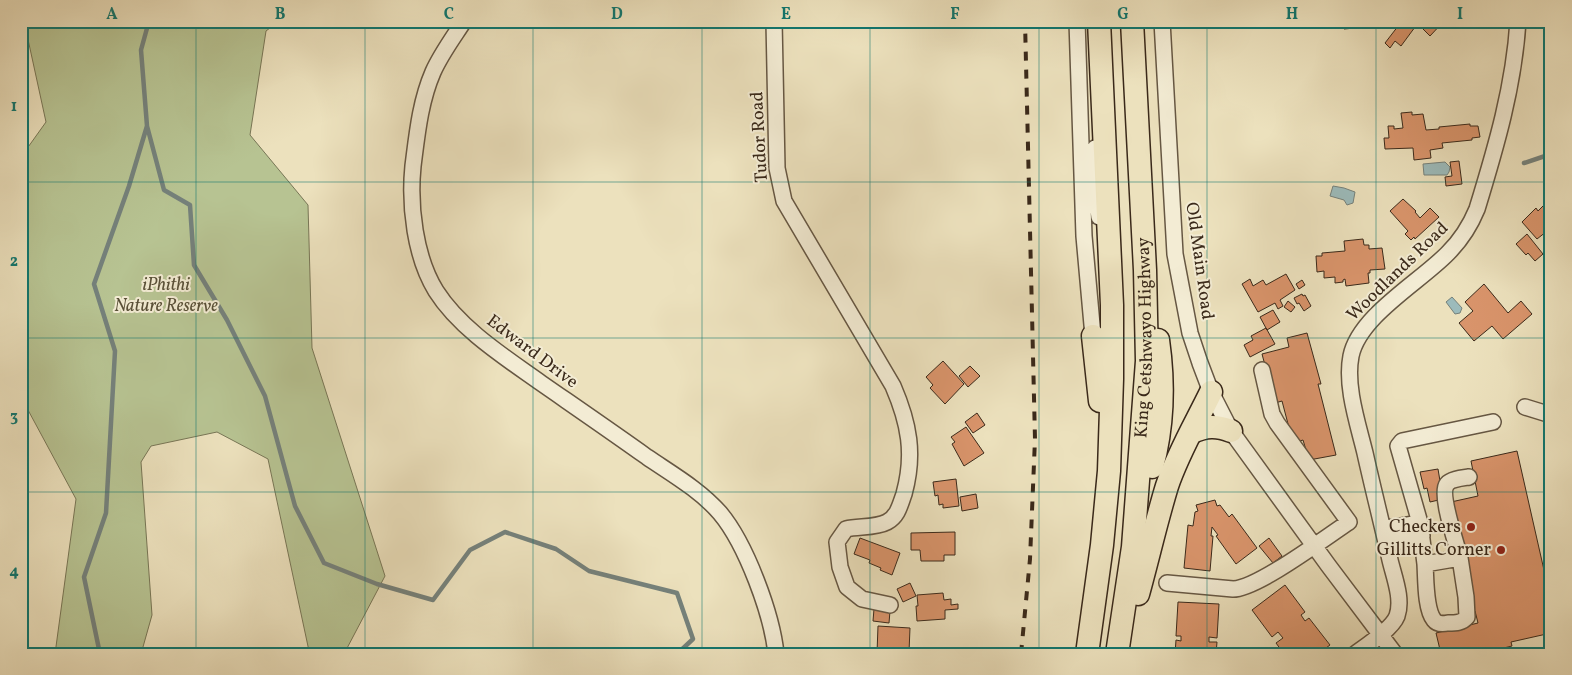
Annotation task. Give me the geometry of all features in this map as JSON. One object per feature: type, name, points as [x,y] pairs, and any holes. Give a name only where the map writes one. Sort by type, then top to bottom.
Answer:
[{"type":"highway","name":"King Cetshwayo Highway","points":[[1087,654],[1102,545],[1109,471],[1112,379],[1110,249],[1099,21]]},
{"type":"highway","name":"King Cetshwayo Highway","points":[[1118,654],[1133,547],[1146,361],[1145,291],[1132,21]]},
{"type":"highway","points":[[1093,336],[1109,471]]},
{"type":"highway","points":[[1118,654],[1168,485],[1184,445],[1211,392]]},
{"type":"highway","points":[[1192,432],[1204,427],[1223,428],[1231,431]]},
{"type":"street","name":"Edward Drive","points":[[464,21],[445,49],[432,73],[424,97],[418,126],[412,174],[413,218],[423,262],[436,291],[461,321],[504,357],[688,485],[719,512],[736,535],[756,580],[774,638],[776,654]]},
{"type":"street","name":"Tudor Road","points":[[774,21],[777,168],[784,201],[893,386],[904,412],[910,442],[908,478],[898,512],[888,522],[878,526],[858,526],[846,529],[837,542],[840,567],[847,587],[862,599],[890,605]]},
{"type":"street","points":[[1077,21],[1084,236],[1093,336]]},
{"type":"street","name":"Old Main Road","points":[[1162,21],[1175,254],[1190,333],[1211,392],[1231,431],[1395,654]]},
{"type":"street","name":"Woodlands Road","points":[[1355,654],[1395,621],[1399,603],[1358,426],[1349,379],[1351,355],[1356,339],[1371,320],[1448,254],[1471,224],[1480,202],[1504,116],[1518,21]]},
{"type":"street","points":[[1167,583],[1233,589],[1243,588],[1285,565],[1349,522],[1277,423],[1272,414],[1262,370]]},
{"type":"street","points":[[1526,407],[1551,415]]},
{"type":"street","points":[[1469,477],[1450,482],[1446,485],[1444,491],[1460,558],[1467,617],[1464,621],[1457,623],[1440,624],[1432,618],[1428,604],[1421,529],[1398,446],[1402,441],[1494,422]]},
{"type":"street","points":[[1385,536],[1421,529]]},
{"type":"street","points":[[1425,564],[1460,558]]},
{"type":"green space","name":"iPhithi Nature Reserve","points":[[24,21],[279,21],[266,31],[250,135],[308,205],[312,348],[385,576],[345,652],[309,651],[268,459],[217,432],[151,446],[141,462],[152,615],[141,654],[55,654],[76,499],[21,397],[21,157],[46,122]]},
{"type":"water","points":[[1445,162],[1450,167],[1447,175],[1424,175],[1423,164]]},
{"type":"water","points":[[1333,186],[1355,192],[1353,203],[1347,205],[1344,200],[1330,196]]},
{"type":"water","points":[[1452,297],[1462,308],[1460,313],[1455,314],[1446,302]]},
{"type":"building","points":[[1344,21],[1354,21],[1355,28],[1344,29]]},
{"type":"building","points":[[1402,21],[1415,21],[1418,23],[1401,46],[1395,41],[1390,48],[1385,43]]},
{"type":"building","points":[[1427,21],[1444,21],[1430,36],[1423,29],[1429,23]]},
{"type":"building","points":[[1412,112],[1412,115],[1423,114],[1426,130],[1470,124],[1470,126],[1478,126],[1480,137],[1472,138],[1472,140],[1442,143],[1443,148],[1430,150],[1431,158],[1414,160],[1413,148],[1385,149],[1384,138],[1389,138],[1388,126],[1394,126],[1394,129],[1403,128],[1401,113]]},
{"type":"building","points":[[1459,161],[1462,184],[1446,186],[1445,177],[1452,176],[1450,162]]},
{"type":"building","points":[[1403,199],[1416,211],[1420,218],[1430,208],[1439,217],[1415,239],[1414,237],[1411,240],[1405,234],[1408,231],[1390,211]]},
{"type":"building","points":[[1545,204],[1551,210],[1551,228],[1537,239],[1522,222],[1536,208],[1538,211]]},
{"type":"building","points":[[1527,234],[1543,254],[1535,261],[1528,253],[1526,255],[1516,244]]},
{"type":"building","points":[[1363,239],[1364,245],[1369,245],[1369,249],[1382,248],[1385,269],[1370,270],[1370,273],[1368,273],[1369,283],[1346,286],[1345,279],[1343,282],[1335,283],[1335,277],[1324,278],[1324,271],[1317,272],[1316,256],[1322,256],[1322,253],[1345,251],[1344,241]]},
{"type":"building","points":[[1286,274],[1295,290],[1280,300],[1283,306],[1278,309],[1275,303],[1258,312],[1242,284],[1250,279],[1253,286],[1263,280],[1266,285]]},
{"type":"building","points":[[1302,280],[1305,285],[1299,289],[1296,284]]},
{"type":"building","points":[[1484,284],[1508,313],[1521,301],[1532,314],[1503,339],[1492,326],[1474,341],[1459,323],[1473,311],[1465,302]]},
{"type":"building","points":[[1302,294],[1303,296],[1305,295],[1311,306],[1304,311],[1294,298]]},
{"type":"building","points":[[1288,301],[1295,307],[1291,312],[1284,307]]},
{"type":"building","points":[[1273,310],[1280,322],[1267,330],[1260,317]]},
{"type":"building","points":[[1266,328],[1275,344],[1250,357],[1244,345],[1253,340],[1251,336]]},
{"type":"building","points":[[1307,333],[1321,384],[1318,384],[1336,455],[1309,460],[1303,440],[1293,443],[1282,401],[1275,403],[1262,354],[1289,347],[1287,338]]},
{"type":"building","points":[[943,361],[964,384],[945,404],[930,388],[933,385],[926,377]]},
{"type":"building","points":[[970,366],[980,376],[968,387],[959,376]]},
{"type":"building","points":[[977,413],[985,425],[973,433],[965,422]]},
{"type":"building","points":[[966,427],[984,453],[964,466],[952,444],[955,442],[951,437]]},
{"type":"building","name":"Gillitts Corner","points":[[1517,451],[1551,601],[1551,633],[1511,642],[1512,646],[1479,654],[1441,654],[1436,633],[1478,623],[1475,611],[1472,612],[1451,502],[1478,496],[1471,461]]},
{"type":"building","points":[[1438,469],[1443,499],[1430,502],[1427,488],[1424,489],[1420,472]]},
{"type":"building","points":[[956,479],[959,506],[943,508],[943,504],[939,505],[938,495],[935,496],[933,482]]},
{"type":"building","points":[[976,494],[978,508],[962,511],[960,497]]},
{"type":"building","points":[[1215,500],[1217,506],[1220,505],[1229,517],[1232,514],[1257,548],[1236,564],[1216,536],[1218,535],[1212,527],[1210,571],[1184,568],[1188,525],[1193,526],[1195,512],[1198,511],[1196,505]]},
{"type":"building","points":[[955,532],[955,555],[944,555],[944,561],[921,561],[920,550],[911,550],[911,533]]},
{"type":"building","points":[[860,538],[900,553],[892,575],[869,563],[870,560],[854,554]]},
{"type":"building","points":[[1269,538],[1282,556],[1273,563],[1259,546]]},
{"type":"building","points":[[910,583],[916,596],[903,602],[897,589]]},
{"type":"building","points":[[1285,585],[1305,612],[1301,615],[1305,621],[1309,618],[1330,645],[1318,654],[1284,654],[1276,643],[1283,638],[1278,632],[1272,637],[1252,610]]},
{"type":"building","points":[[943,593],[944,600],[951,599],[951,605],[958,604],[958,609],[945,610],[945,619],[917,621],[917,595]]},
{"type":"building","points":[[1178,602],[1219,604],[1217,638],[1209,637],[1209,642],[1217,642],[1216,654],[1175,654],[1176,640],[1181,641],[1181,636],[1176,636]]},
{"type":"building","points":[[874,609],[890,611],[889,623],[873,621]]},
{"type":"building","points":[[878,626],[910,628],[909,652],[897,651],[897,654],[877,653]]},
{"type":"waterway","points":[[100,654],[84,577],[106,513],[115,351],[94,284],[129,186],[147,126],[141,50],[149,21]]},
{"type":"waterway","points":[[147,126],[164,190],[190,205],[194,265],[227,320],[265,396],[295,506],[324,563],[377,584],[433,600],[470,550],[505,532],[556,549],[589,571],[677,593],[693,639],[677,654]]},
{"type":"waterway","points":[[1524,163],[1551,154]]},
{"type":"railway","points":[[1021,654],[1030,559],[1035,439],[1025,21]]},
{"type":"place","name":"Checkers","points":[[1471,527]]},
{"type":"place","name":"Gillitts Corner","points":[[1501,550]]}]
